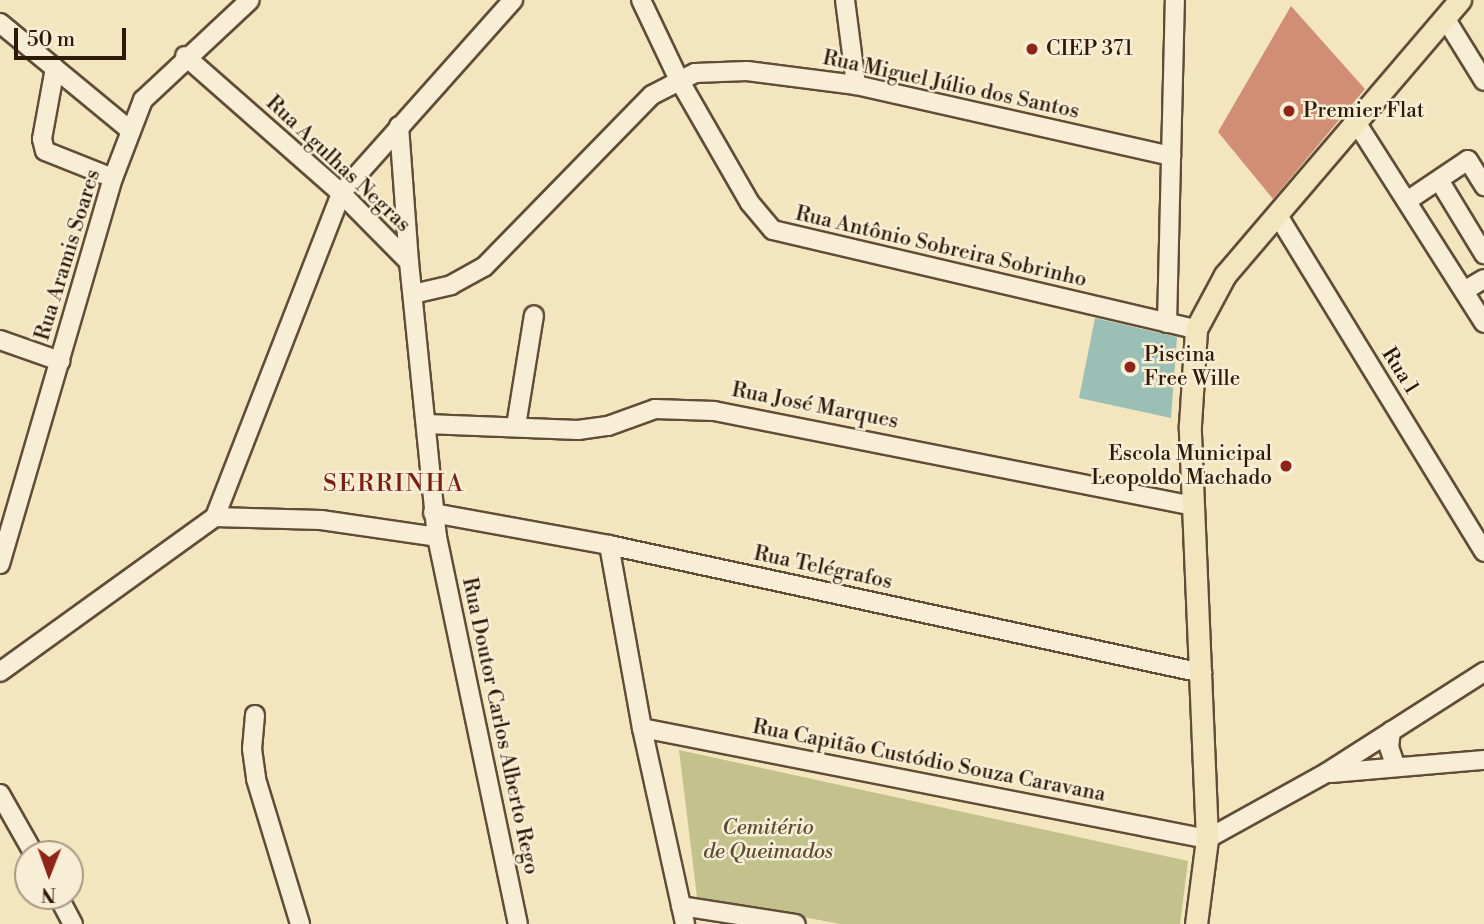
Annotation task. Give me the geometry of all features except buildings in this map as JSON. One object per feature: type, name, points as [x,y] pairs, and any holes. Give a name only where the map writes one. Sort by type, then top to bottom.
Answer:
[{"type":"main road","points":[[1196,924],[1207,839],[1194,506],[1191,362],[1196,329],[1225,275],[1460,0]]},
{"type":"street","name":"Rua Aramis Soares","points":[[0,564],[113,178],[143,100],[185,56],[250,0]]},
{"type":"street","points":[[0,672],[215,517],[341,193],[513,0]]},
{"type":"street","name":"Rua Antônio Sobreira Sobrinho","points":[[641,0],[678,78],[750,203],[773,230],[1196,329]]},
{"type":"street","points":[[845,0],[856,85]]},
{"type":"street","points":[[1167,323],[1175,0]]},
{"type":"street","points":[[1445,18],[1484,81]]},
{"type":"street","points":[[0,23],[130,130]]},
{"type":"street","name":"Rua Agulhas Negras","points":[[185,56],[341,193],[409,262],[437,537]]},
{"type":"street","points":[[55,68],[43,139],[46,151],[113,178]]},
{"type":"street","name":"Rua Miguel Júlio dos Santos","points":[[678,78],[737,71],[856,85],[1171,156]]},
{"type":"street","points":[[413,294],[451,285],[484,267],[630,116],[678,78]]},
{"type":"street","points":[[1356,122],[1484,323]]},
{"type":"street","points":[[399,126],[409,262]]},
{"type":"street","points":[[1407,201],[1468,160],[1484,187]]},
{"type":"street","points":[[1439,180],[1484,254]]},
{"type":"street","name":"Rua 1","points":[[1277,214],[1484,552]]},
{"type":"street","points":[[1464,291],[1484,279]]},
{"type":"street","points":[[516,426],[534,315]]},
{"type":"street","points":[[0,340],[60,361]]},
{"type":"street","name":"Rua José Marques","points":[[426,424],[594,429],[655,409],[714,411],[1194,506]]},
{"type":"street","name":"Rua Telégrafos","points":[[433,513],[609,545],[1202,673]]},
{"type":"street","points":[[215,517],[321,520],[437,537]]},
{"type":"street","name":"Rua Doutor Carlos Alberto Rego","points":[[437,537],[518,924]]},
{"type":"street","points":[[609,545],[642,728],[685,924]]},
{"type":"street","points":[[1207,839],[1326,773],[1484,672]]},
{"type":"street","points":[[255,715],[252,749],[256,779],[300,924]]},
{"type":"street","name":"Rua Capitão Custódio Souza Caravana","points":[[642,728],[1207,839]]},
{"type":"street","points":[[1391,731],[1389,747],[1396,767]]},
{"type":"street","points":[[1326,773],[1484,760]]},
{"type":"street","points":[[0,794],[26,840]]},
{"type":"street","points":[[681,906],[796,924]]},
{"type":"green space","name":"Cemitério de Queimados","points":[[679,750],[1188,861],[1180,924],[840,924],[697,897]]},
{"type":"water","name":"Piscina Free Wille","points":[[1095,318],[1177,337],[1171,418],[1079,398]]},
{"type":"place","name":"CIEP 371","points":[[1032,49]]},
{"type":"place","name":"Premier Flat","points":[[1289,111]]},
{"type":"place","name":"Piscina Free Wille","points":[[1130,367]]},
{"type":"place","name":"Escola Municipal Leopoldo Machado","points":[[1286,466]]},
{"type":"district","name":"SERRINHA","points":[[394,485]]}]
